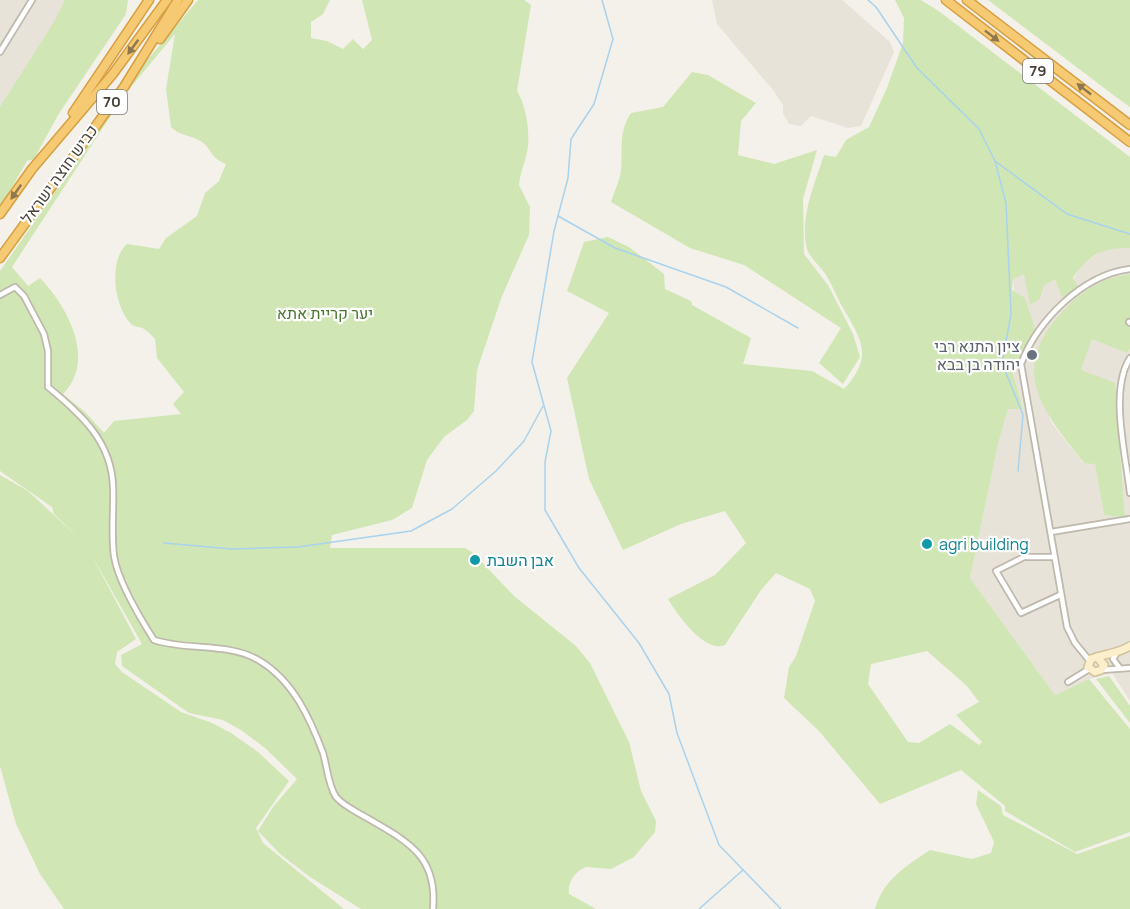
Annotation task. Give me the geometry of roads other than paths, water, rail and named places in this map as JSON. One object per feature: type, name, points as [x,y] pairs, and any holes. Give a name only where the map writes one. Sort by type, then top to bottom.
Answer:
[{"type":"highway","points":[[32,169],[91,88],[149,0]]},
{"type":"highway","name":"כביש חוצה ישראל","points":[[0,214],[32,169],[112,75],[167,0]]},
{"type":"highway","name":"כביש חוצה ישראל","points":[[0,258],[124,87],[178,0]]},
{"type":"highway","points":[[124,87],[188,0]]},
{"type":"highway","name":"79","points":[[946,0],[1130,142]]},
{"type":"highway","name":"79","points":[[967,0],[1130,125]]},
{"type":"street","points":[[0,52],[32,0]]},
{"type":"street","points":[[1130,269],[1098,277],[1068,298],[1030,345],[1021,364],[1067,627],[1095,672],[1130,646]]},
{"type":"street","points":[[0,295],[15,287],[24,296],[48,345],[48,387],[88,425],[104,445],[113,484],[111,531],[115,560],[126,591],[154,640],[177,646],[237,652],[260,660],[282,676],[289,683],[308,719],[323,753],[336,796],[348,807],[403,839],[420,854],[432,877],[433,909]]},
{"type":"street","points":[[1130,358],[1121,379],[1120,401],[1130,493]]},
{"type":"street","points":[[1121,379],[1130,380]]},
{"type":"street","points":[[1051,532],[1130,519]]},
{"type":"street","points":[[1054,557],[1024,557],[996,571],[1021,613],[1060,595]]},
{"type":"street","points":[[1068,682],[1097,657],[1118,653]]},
{"type":"street","points":[[1118,653],[1113,659],[1121,668]]},
{"type":"street","points":[[1097,657],[1102,667]]},
{"type":"street","points":[[1102,667],[1130,668]]},
{"type":"waterway","points":[[602,0],[613,39],[594,104],[571,139],[568,178],[554,231],[532,362],[551,431],[545,462],[545,510],[579,568],[639,643],[669,694],[677,733],[719,845],[781,909]]},
{"type":"waterway","points":[[868,0],[876,7],[917,68],[979,129],[995,161],[1006,203],[1011,314],[1002,363],[1023,415],[1018,471]]},
{"type":"waterway","points":[[995,161],[1067,214],[1130,234]]},
{"type":"waterway","points":[[558,216],[615,248],[726,287],[798,328]]},
{"type":"waterway","points":[[164,543],[232,549],[298,547],[411,531],[452,509],[496,471],[524,441],[543,406]]},
{"type":"waterway","points":[[699,909],[743,870]]},
{"type":"place","name":"ציון התנא רבי יהודה בן בבא","points":[[1032,355]]},
{"type":"place","name":"agri building","points":[[927,544]]},
{"type":"place","name":"אבן השבת","points":[[475,560]]},
{"type":"park label","name":"יער קריית אתא","points":[[325,313]]}]
